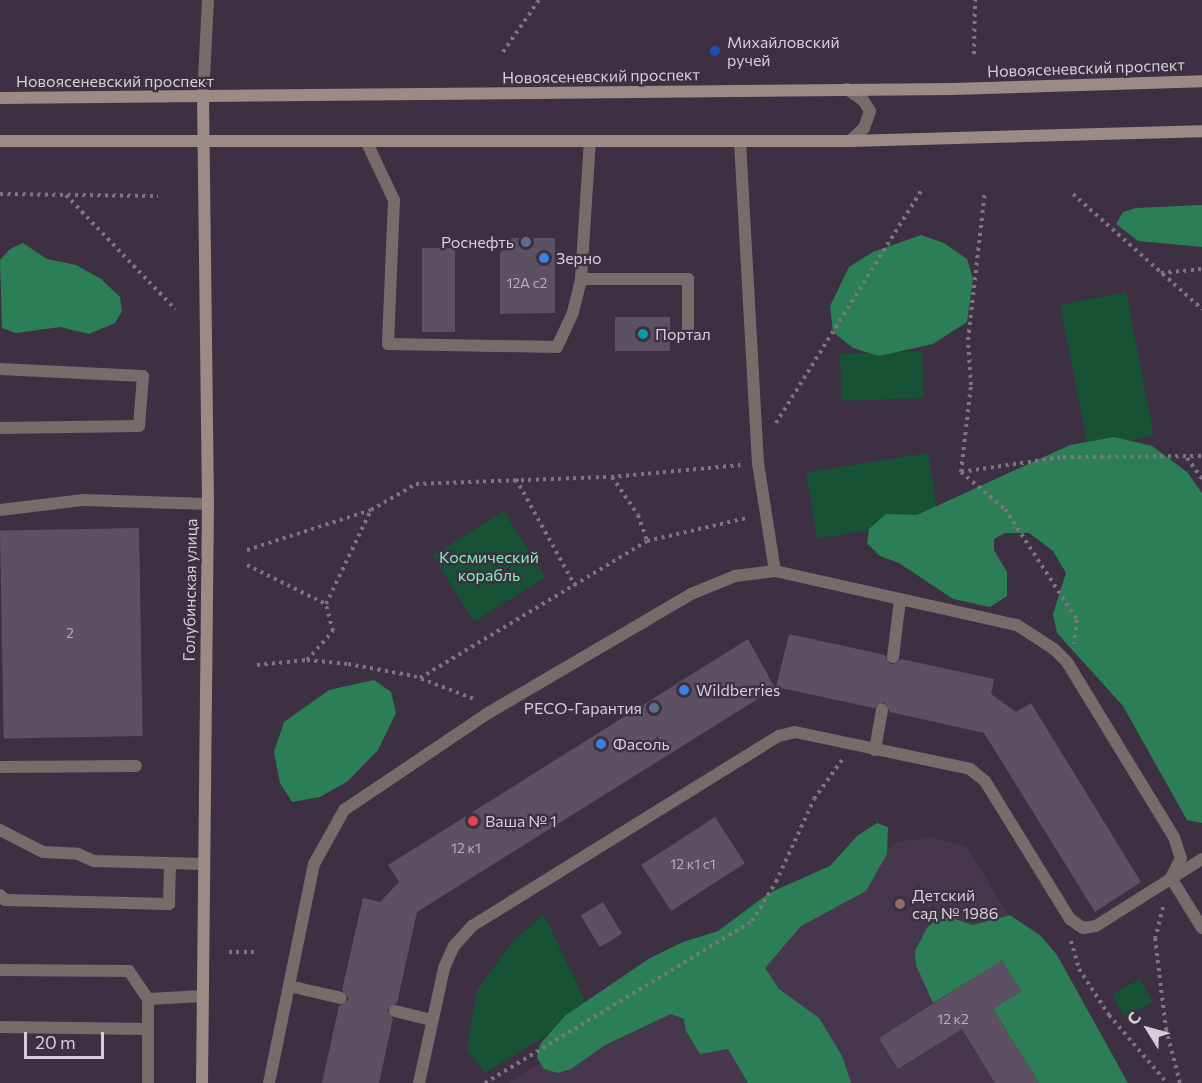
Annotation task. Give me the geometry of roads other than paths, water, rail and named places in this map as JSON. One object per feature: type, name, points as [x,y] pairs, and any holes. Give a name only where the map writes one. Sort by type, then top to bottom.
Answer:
[{"type":"main road","name":"Новоясеневский проспект","points":[[0,98],[203,98],[847,89],[1202,81]]},
{"type":"main road","name":"Голубинская улица","points":[[202,1083],[208,504],[203,98]]},
{"type":"main road","points":[[0,141],[740,142],[1202,131]]},
{"type":"street","points":[[203,98],[208,0]]},
{"type":"street","points":[[847,89],[863,100],[870,111],[864,128],[850,141]]},
{"type":"street","points":[[367,142],[394,200],[388,344],[557,347],[573,312],[581,279],[590,141]]},
{"type":"street","points":[[740,142],[758,463],[775,571]]},
{"type":"street","points":[[581,279],[688,279],[688,333]]},
{"type":"street","points":[[0,369],[143,376],[139,426],[0,428]]},
{"type":"street","points":[[0,510],[83,500],[208,504]]},
{"type":"street","points":[[269,1083],[314,864],[344,810],[490,712],[691,594],[735,576],[775,571],[1017,626],[1067,662],[1174,837],[1181,858],[1171,878]]},
{"type":"street","points":[[893,657],[900,600]]},
{"type":"street","points":[[875,750],[882,710]]},
{"type":"street","points":[[419,1083],[444,968],[454,946],[472,926],[779,736],[795,732],[970,769],[985,781],[1070,920],[1083,928],[1096,926],[1202,859]]},
{"type":"street","points":[[0,767],[136,766]]},
{"type":"street","points":[[0,830],[43,852],[78,854],[94,861],[204,864]]},
{"type":"street","points":[[0,895],[5,900],[169,904],[170,864]]},
{"type":"street","points":[[1171,878],[1202,928]]},
{"type":"street","points":[[0,970],[129,971],[148,999],[148,1083]]},
{"type":"street","points":[[289,986],[340,998]]},
{"type":"street","points":[[148,999],[203,996]]},
{"type":"street","points":[[395,1011],[432,1020]]},
{"type":"street","points":[[0,1028],[148,1029]]},
{"type":"place","name":"Михайловский ручей","points":[[715,51]]},
{"type":"place","name":"Роснефть","points":[[526,242]]},
{"type":"place","name":"Зерно","points":[[544,258]]},
{"type":"place","name":"Портал","points":[[643,334]]},
{"type":"place","name":"Wildberries","points":[[684,690]]},
{"type":"place","name":"РЕСО-Гарантия","points":[[654,708]]},
{"type":"place","name":"Фасоль","points":[[601,744]]},
{"type":"place","name":"Ваша № 1","points":[[473,821]]},
{"type":"place","name":"Детский сад № 1986","points":[[900,904]]},
{"type":"park label","name":"Космический корабль","points":[[489,566]]}]
